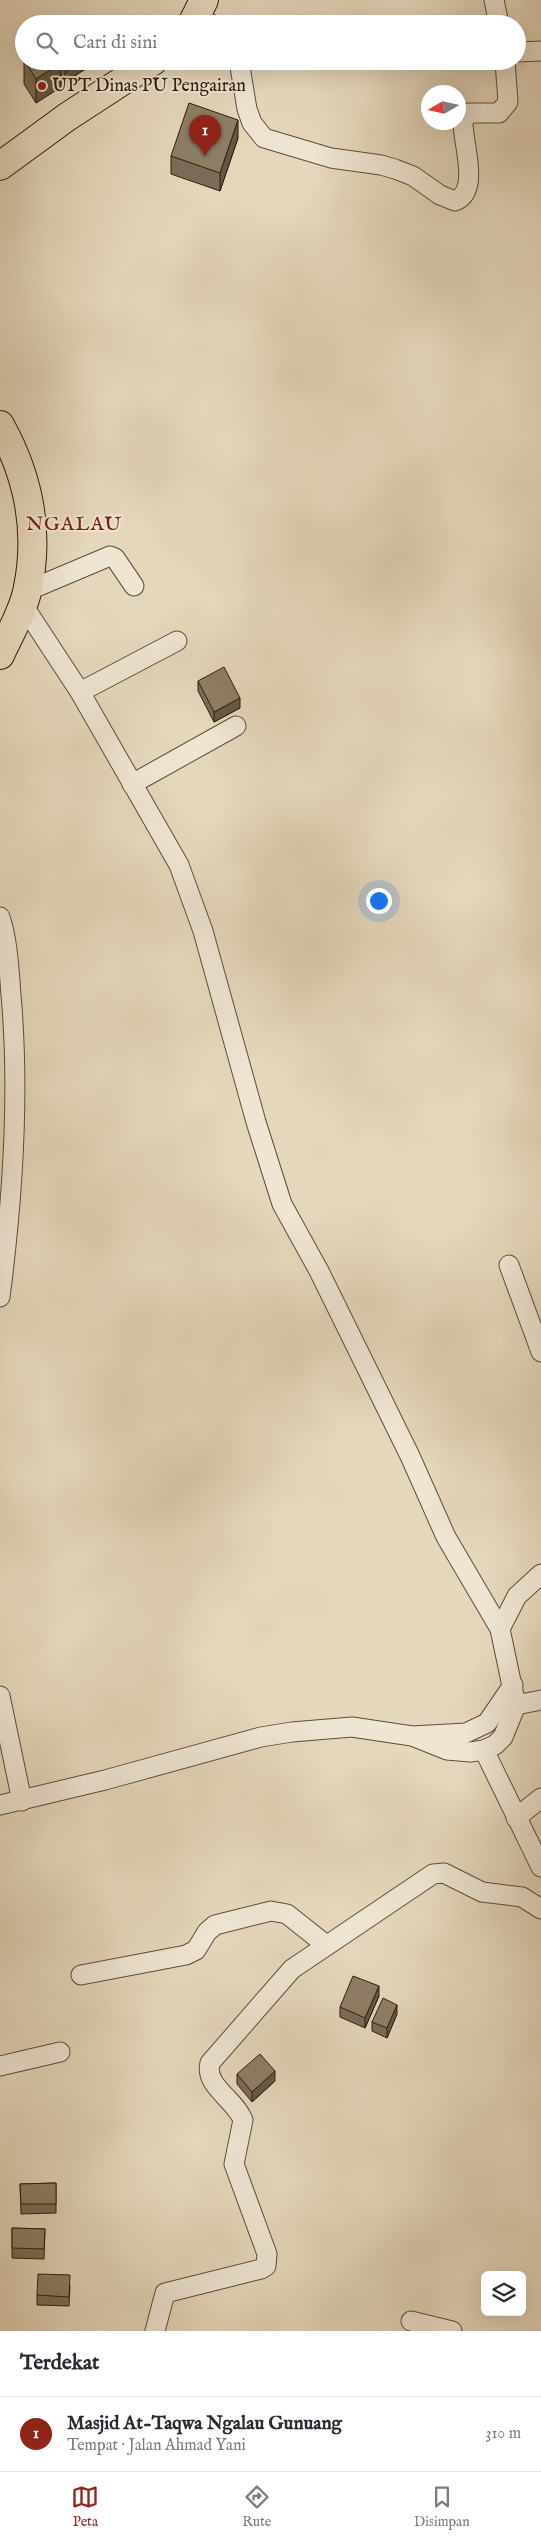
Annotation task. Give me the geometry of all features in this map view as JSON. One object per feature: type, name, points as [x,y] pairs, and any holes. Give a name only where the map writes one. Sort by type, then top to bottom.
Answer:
[{"type":"highway","points":[[0,166],[67,117],[138,70]]},
{"type":"highway","points":[[0,425],[17,459],[26,483],[32,515],[32,543],[25,598],[0,656]]},
{"type":"street","points":[[494,0],[497,15]]},
{"type":"street","points":[[526,52],[541,51]]},
{"type":"street","points":[[240,70],[247,109],[252,123],[264,138],[331,158],[381,165],[395,169],[413,176],[440,195],[455,201],[461,197],[469,183],[463,121],[469,113],[499,113],[508,102],[505,70]]},
{"type":"street","points":[[134,586],[115,558],[110,556],[25,598],[179,865],[203,932],[256,1122],[282,1204],[318,1271],[401,1438],[446,1537],[500,1628],[516,1705],[503,1737],[495,1745],[484,1750],[470,1752],[447,1750],[412,1736]]},
{"type":"street","points":[[80,692],[177,641]]},
{"type":"street","points":[[132,784],[236,726]]},
{"type":"street","points":[[0,916],[7,949],[14,1027],[16,1102],[11,1194],[0,1297]]},
{"type":"street","points":[[509,1265],[541,1352]]},
{"type":"street","points":[[500,1628],[517,1596],[541,1574]]},
{"type":"street","points":[[0,1805],[105,1780],[261,1737],[352,1727],[412,1736],[466,1734],[487,1723],[513,1685]]},
{"type":"street","points":[[0,1696],[22,1800]]},
{"type":"street","points":[[516,1705],[541,1700]]},
{"type":"street","points":[[484,1750],[541,1868]]},
{"type":"street","points":[[516,1818],[541,1798]]},
{"type":"street","points":[[155,2331],[162,2298],[169,2290],[261,2269],[266,2266],[267,2254],[234,2164],[243,2120],[210,2079],[208,2070],[210,2063],[292,1969],[433,1874],[444,1873],[482,1892],[522,1897],[541,1909]]},
{"type":"street","points":[[81,1975],[186,1955],[196,1950],[207,1932],[216,1925],[272,1911],[287,1914],[326,1945]]},
{"type":"street","points":[[0,2066],[60,2052]]},
{"type":"street","points":[[411,2321],[452,2331]]},
{"type":"building","points":[[30,70],[50,70],[36,79]]},
{"type":"building","points":[[189,103],[238,120],[220,173],[171,156]]},
{"type":"building","points":[[224,667],[240,698],[214,712],[198,681]]},
{"type":"building","points":[[353,1976],[379,1986],[365,2018],[340,2007]]},
{"type":"building","points":[[383,1998],[397,2005],[387,2028],[372,2022]]},
{"type":"building","points":[[260,2054],[275,2071],[252,2092],[237,2074]]},
{"type":"building","points":[[56,2183],[56,2204],[21,2204],[20,2184]]},
{"type":"building","points":[[12,2228],[45,2229],[44,2249],[12,2248]]},
{"type":"building","points":[[38,2274],[70,2275],[69,2297],[37,2295]]},
{"type":"place","name":"UPT Dinas PU Pengairan","points":[[42,86]]},
{"type":"place","name":"Masjid At-Taqwa Ngalau Gunuang","points":[[205,156]]},
{"type":"district","name":"NGALAU","points":[[74,524]]}]
